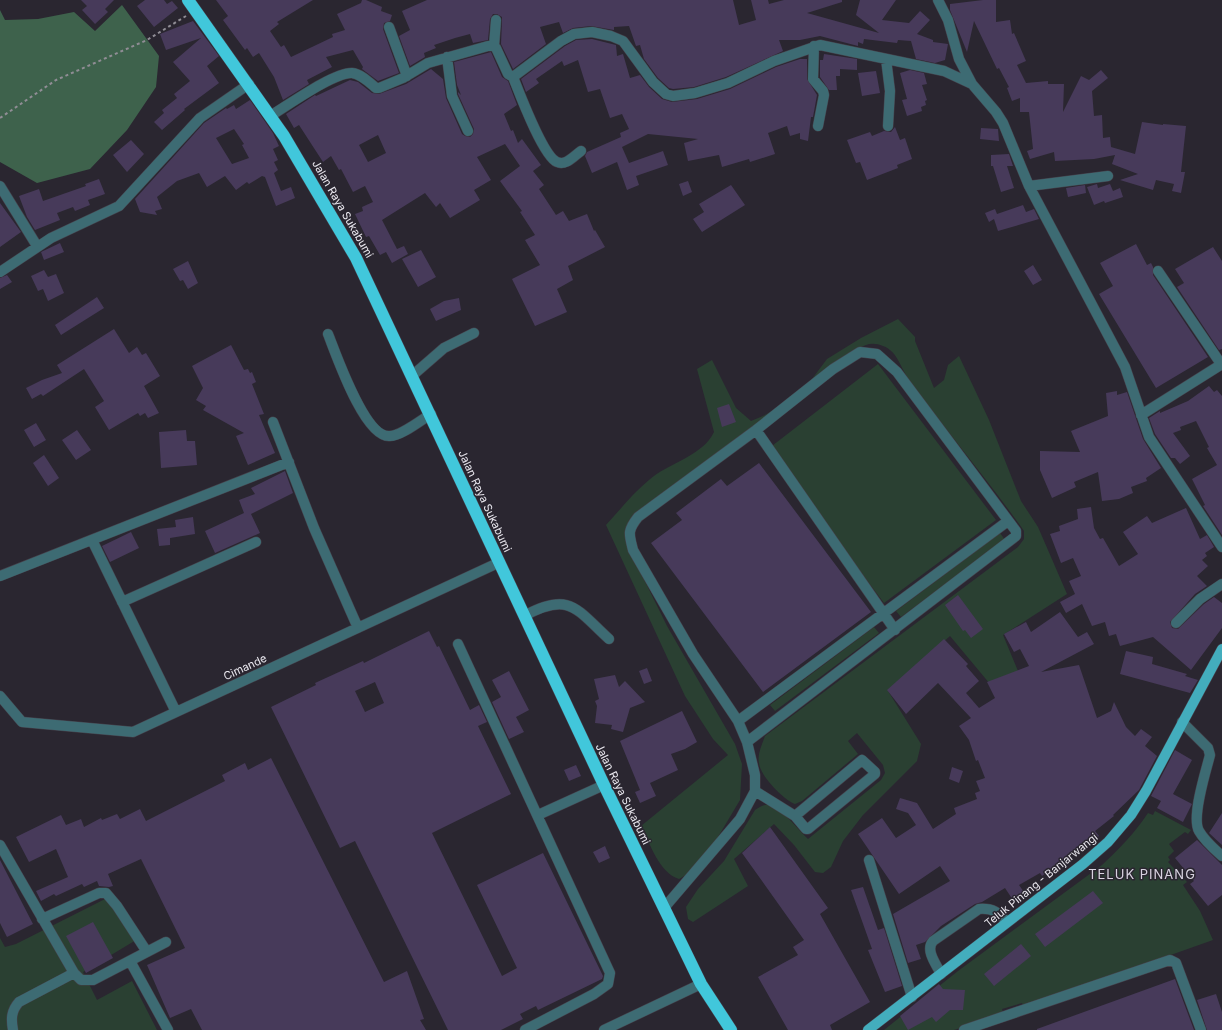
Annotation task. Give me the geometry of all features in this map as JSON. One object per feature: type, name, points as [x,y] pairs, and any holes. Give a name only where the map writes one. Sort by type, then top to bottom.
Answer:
[{"type":"highway","name":"Jalan Raya Sukabumi","points":[[188,0],[249,84],[270,116],[317,189],[356,258],[431,414],[604,785],[701,984],[731,1030]]},
{"type":"main road","name":"Teluk Pinang - Banjarwangi","points":[[868,1030],[1108,842],[1131,815],[1142,797],[1222,649]]},
{"type":"street","points":[[938,1],[948,20],[960,59],[972,84],[996,112],[1003,124],[1029,186],[1122,360],[1129,376],[1141,415],[1154,445],[1184,487],[1222,547]]},
{"type":"street","points":[[496,20],[494,46],[509,76],[513,77],[528,116],[550,156],[556,162],[562,163],[568,161],[581,151]]},
{"type":"street","points":[[389,27],[407,76]]},
{"type":"street","points":[[513,77],[557,43],[574,34],[585,32],[611,36],[623,41],[653,82],[666,94],[673,96],[695,93],[728,83],[774,61],[814,46],[828,46],[944,71],[972,84]]},
{"type":"street","points":[[270,116],[312,90],[346,74],[358,75],[377,88],[407,76],[423,65],[477,48],[494,46]]},
{"type":"street","points":[[814,46],[813,78],[823,91],[824,96],[818,126]]},
{"type":"street","points":[[446,57],[452,96],[468,131]]},
{"type":"street","points":[[886,59],[890,90],[888,126]]},
{"type":"street","points":[[0,272],[58,234],[119,206],[134,192],[181,136],[200,118],[249,84]]},
{"type":"street","points":[[1029,186],[1108,176]]},
{"type":"street","points":[[0,186],[38,246]]},
{"type":"street","points":[[1141,415],[1222,364],[1158,270]]},
{"type":"street","points":[[412,375],[444,348],[474,333]]},
{"type":"street","points":[[328,334],[360,410],[379,433],[389,437],[396,435],[431,414]]},
{"type":"street","points":[[664,908],[740,819],[755,791],[755,776],[747,742],[738,721],[693,654],[633,550],[629,533],[631,526],[638,517],[756,430],[840,365],[860,352],[878,354],[897,372],[1016,531],[1016,536],[747,742]]},
{"type":"street","points":[[273,422],[314,528],[358,628]]},
{"type":"street","points":[[756,430],[895,630]]},
{"type":"street","points":[[0,576],[289,462]]},
{"type":"street","points":[[738,721],[884,615],[1008,521]]},
{"type":"street","points":[[92,540],[176,712]]},
{"type":"street","points":[[122,602],[256,542]]},
{"type":"street","name":"Cimande","points":[[0,696],[22,722],[132,732],[500,562]]},
{"type":"street","points":[[1176,624],[1200,599],[1222,584]]},
{"type":"street","points":[[524,616],[540,607],[556,603],[574,607],[610,639]]},
{"type":"street","points":[[458,644],[610,973],[608,984],[594,994],[525,1030]]},
{"type":"street","points":[[1182,722],[1208,748],[1210,755],[1196,818],[1198,830],[1222,856]]},
{"type":"street","points":[[755,791],[795,816],[806,829],[810,828],[875,774],[875,772],[862,760],[795,816]]},
{"type":"street","points":[[538,815],[604,785]]},
{"type":"street","points":[[0,845],[74,973],[81,980],[93,980],[166,942]]},
{"type":"street","points":[[868,860],[912,997]]},
{"type":"street","points":[[42,918],[99,893],[106,893],[117,906],[147,952]]},
{"type":"street","points":[[940,974],[929,949],[930,944],[933,941],[979,909],[988,908],[997,911],[1007,922]]},
{"type":"street","points":[[964,1030],[993,1026],[1170,960],[1176,963],[1201,1030]]},
{"type":"street","points":[[130,961],[168,1030]]},
{"type":"street","points":[[13,1030],[11,1020],[13,1009],[19,1002],[74,973]]},
{"type":"street","points":[[604,1030],[701,984]]},
{"type":"path","points":[[0,118],[56,80],[147,40],[190,14]]},
{"type":"green space","points":[[122,5],[159,56],[156,87],[127,130],[90,169],[37,183],[0,162],[0,10],[5,20],[38,19],[74,12],[95,31]]},
{"type":"green space","points":[[898,319],[915,337],[915,341],[934,388],[944,380],[948,365],[959,356],[989,420],[1021,501],[1038,527],[1067,594],[1003,635],[1018,671],[990,684],[950,636],[888,691],[921,744],[917,761],[863,815],[843,841],[831,867],[823,873],[815,872],[794,845],[774,824],[734,859],[748,886],[693,922],[688,919],[686,907],[698,889],[724,861],[755,810],[766,805],[774,807],[779,810],[808,839],[881,780],[885,773],[883,765],[857,733],[848,741],[858,754],[802,801],[795,804],[790,802],[773,787],[760,768],[759,756],[765,736],[1018,547],[1024,539],[1024,531],[907,377],[896,356],[888,348],[877,344],[862,346],[657,505],[636,515],[628,529],[630,551],[667,626],[735,744],[742,764],[740,800],[715,842],[695,870],[679,879],[666,871],[656,857],[641,826],[728,755],[713,739],[685,696],[606,525],[643,485],[657,474],[694,453],[709,440],[714,432],[697,369],[712,360],[736,408],[751,421],[787,402],[806,387],[827,359],[861,338]]},
{"type":"green space","points":[[878,364],[996,520],[884,603],[768,449]]},
{"type":"green space","points":[[1000,533],[1005,540],[901,617],[896,611]]},
{"type":"green space","points":[[874,627],[879,633],[775,711],[770,705]]},
{"type":"green space","points":[[1155,811],[1191,830],[1188,834],[1185,832],[1169,844],[1174,851],[1168,857],[1170,860],[1168,862],[1187,882],[1183,885],[1200,911],[1213,940],[1024,1007],[1022,1003],[1002,1009],[1004,1015],[954,1030],[884,1030],[958,971],[1102,865],[1138,827],[1148,813],[1153,815]]},
{"type":"green space","points":[[109,897],[136,940],[83,972],[97,1000],[132,981],[157,1030],[0,1030],[0,938],[5,947],[16,944]]},
{"type":"building","points":[[81,0],[114,0],[105,9],[108,12],[95,24],[82,10],[87,6]]},
{"type":"building","points":[[145,0],[164,0],[167,4],[172,1],[178,8],[154,27],[137,6]]},
{"type":"building","points":[[216,0],[313,0],[277,22],[279,24],[270,31],[281,47],[284,45],[291,57],[333,37],[332,34],[345,30],[337,14],[361,3],[362,0],[366,0],[382,7],[381,11],[392,15],[390,21],[384,23],[383,29],[399,73],[378,81],[362,69],[363,67],[353,50],[326,57],[332,67],[307,80],[309,84],[283,100],[274,77],[259,53],[253,57],[247,48],[245,50],[223,20],[228,16]]},
{"type":"building","points":[[427,0],[733,0],[739,25],[756,20],[751,0],[768,0],[769,4],[784,0],[842,0],[842,2],[807,13],[879,33],[856,15],[860,0],[896,0],[882,20],[909,23],[920,11],[930,20],[917,34],[933,40],[933,42],[948,44],[945,60],[935,63],[916,59],[911,41],[898,40],[897,43],[864,39],[863,44],[858,42],[858,46],[820,36],[800,40],[779,40],[783,51],[726,77],[694,87],[673,89],[669,88],[658,78],[644,59],[640,45],[636,46],[629,26],[614,27],[614,30],[591,26],[573,28],[563,33],[559,22],[540,27],[546,44],[513,69],[501,44],[502,17],[497,14],[493,14],[490,19],[488,40],[473,43],[470,34],[434,45],[436,48],[424,53],[425,57],[410,66],[399,36],[410,30],[402,11]]},
{"type":"building","points":[[996,0],[996,22],[1010,20],[1012,34],[1014,33],[1026,61],[1017,65],[1026,83],[1048,81],[1048,84],[1064,84],[1063,112],[1081,76],[1089,80],[1101,70],[1108,78],[1092,91],[1094,116],[1102,115],[1103,138],[1110,137],[1111,147],[1135,154],[1142,122],[1186,126],[1181,172],[1185,172],[1181,193],[1172,191],[1174,184],[1156,180],[1153,190],[1120,180],[1138,174],[1112,164],[1115,155],[1094,159],[1055,161],[1054,152],[1030,159],[1027,151],[1033,149],[1029,112],[1020,112],[1020,98],[1012,101],[1007,88],[1009,87],[999,68],[997,69],[974,21],[967,52],[950,10],[950,4]]},
{"type":"building","points":[[193,21],[219,56],[207,66],[219,83],[184,109],[185,110],[162,130],[154,122],[164,113],[162,110],[177,98],[174,94],[190,81],[173,62],[201,38],[166,50],[160,34]]},
{"type":"building","points":[[592,39],[616,45],[617,56],[623,54],[630,78],[640,75],[649,87],[662,99],[672,102],[697,99],[730,89],[776,67],[800,59],[807,59],[807,79],[817,95],[813,117],[811,117],[808,141],[800,139],[800,133],[790,136],[787,126],[768,133],[775,154],[750,162],[749,159],[722,167],[719,155],[688,161],[684,143],[698,139],[648,134],[622,147],[629,163],[663,151],[668,165],[636,176],[639,185],[627,190],[617,162],[592,173],[585,156],[587,152],[621,137],[620,133],[629,129],[622,114],[610,118],[600,89],[588,92],[578,60],[564,66],[562,61],[536,79],[539,83],[526,92],[521,79],[565,46],[576,40]]},
{"type":"building","points":[[491,52],[502,77],[508,81],[517,105],[504,114],[511,131],[513,130],[518,143],[522,139],[541,165],[533,171],[544,185],[539,189],[556,215],[563,211],[569,221],[587,214],[594,231],[595,230],[605,247],[568,266],[573,280],[557,289],[567,312],[535,326],[512,279],[540,265],[525,240],[535,235],[520,212],[522,211],[500,181],[520,166],[505,144],[477,157],[491,180],[474,190],[480,200],[450,218],[440,203],[436,207],[425,193],[382,220],[397,249],[404,246],[408,254],[392,263],[386,252],[380,255],[369,236],[366,237],[355,214],[363,211],[362,207],[373,202],[365,186],[353,192],[341,169],[339,170],[331,156],[323,162],[299,125],[294,128],[286,114],[315,95],[316,96],[350,80],[358,82],[372,93],[379,94],[406,84],[431,69],[443,79],[446,98],[462,134],[470,137],[473,134],[474,129],[458,94],[458,92],[461,95],[457,85],[454,62]],"holes":[[[378,135],[386,153],[368,162],[359,145]]]},
{"type":"building","points":[[824,54],[857,59],[857,70],[840,69],[840,76],[836,76],[837,90],[829,90],[820,77],[820,60],[823,60]]},
{"type":"building","points":[[910,70],[924,73],[927,84],[922,85],[927,100],[925,101],[926,105],[921,107],[922,111],[907,116],[902,100],[907,99],[900,73]]},
{"type":"building","points":[[876,71],[880,93],[862,96],[858,73]]},
{"type":"building","points":[[250,100],[273,133],[279,146],[273,149],[278,160],[274,162],[278,170],[274,173],[281,191],[291,187],[295,198],[276,206],[265,177],[262,176],[249,184],[247,182],[236,190],[225,176],[207,187],[199,173],[177,181],[157,197],[162,209],[155,211],[157,215],[140,212],[135,199],[204,123],[226,108],[227,109],[234,105],[236,109]],"holes":[[[234,129],[244,144],[242,145],[249,158],[232,164],[216,138]]]},
{"type":"building","points":[[895,127],[900,140],[905,138],[912,159],[897,165],[898,168],[867,180],[860,162],[856,163],[847,140],[870,132],[872,136],[884,131],[891,132]]},
{"type":"building","points":[[981,128],[998,129],[999,141],[980,139]]},
{"type":"building","points":[[131,140],[144,154],[127,172],[113,155]]},
{"type":"building","points":[[1009,154],[1013,166],[1007,166],[1014,188],[1001,192],[993,166],[991,166],[991,155]]},
{"type":"building","points":[[99,179],[105,194],[88,200],[90,205],[75,211],[73,207],[57,213],[60,220],[35,230],[27,217],[19,196],[39,189],[43,201],[86,186],[85,184]]},
{"type":"building","points":[[688,181],[692,192],[683,196],[679,184]]},
{"type":"building","points":[[1097,184],[1098,188],[1110,184],[1113,191],[1120,188],[1123,197],[1094,205],[1087,187]]},
{"type":"building","points":[[731,185],[745,205],[702,232],[693,219],[704,212],[699,204]]},
{"type":"building","points":[[1085,185],[1086,193],[1068,197],[1066,188]]},
{"type":"building","points":[[0,203],[21,232],[0,247]]},
{"type":"building","points":[[1023,205],[1026,212],[1034,209],[1039,219],[998,231],[994,219],[989,222],[985,213],[995,209],[997,214]]},
{"type":"building","points":[[60,243],[64,252],[44,260],[41,252]]},
{"type":"building","points":[[1136,244],[1147,265],[1151,263],[1153,267],[1153,275],[1208,357],[1156,388],[1099,294],[1113,286],[1100,263]]},
{"type":"building","points":[[1213,247],[1222,261],[1222,349],[1219,350],[1177,287],[1184,283],[1175,269]]},
{"type":"building","points":[[421,250],[436,277],[418,287],[402,259]]},
{"type":"building","points":[[188,261],[198,283],[188,289],[183,280],[180,281],[173,269]]},
{"type":"building","points":[[1033,265],[1042,280],[1033,285],[1024,271]]},
{"type":"building","points":[[44,270],[48,277],[56,274],[64,293],[48,301],[43,289],[38,291],[31,276]]},
{"type":"building","points":[[7,275],[12,282],[0,289],[0,278]]},
{"type":"building","points":[[97,297],[104,308],[61,335],[55,325]]},
{"type":"building","points":[[459,298],[461,310],[436,321],[430,309],[444,301]]},
{"type":"building","points":[[114,329],[129,353],[137,347],[142,355],[146,353],[160,376],[144,386],[159,413],[148,418],[145,413],[140,416],[138,413],[109,430],[95,407],[104,401],[84,369],[43,396],[41,394],[32,399],[26,388],[42,380],[62,373],[57,365]]},
{"type":"building","points":[[231,345],[244,370],[248,369],[250,373],[252,372],[256,382],[252,384],[264,414],[259,415],[275,453],[248,465],[236,436],[244,433],[203,410],[206,406],[196,400],[203,388],[192,366]]},
{"type":"building","points":[[1209,386],[1214,392],[1217,390],[1222,396],[1222,535],[1203,506],[1205,505],[1192,479],[1217,465],[1207,448],[1209,447],[1196,421],[1180,427],[1181,430],[1173,433],[1190,456],[1180,464],[1175,458],[1171,458],[1155,434],[1149,418],[1160,411],[1160,413],[1188,401]]},
{"type":"building","points":[[1117,391],[1117,395],[1127,392],[1143,439],[1161,468],[1146,478],[1147,481],[1131,487],[1133,493],[1119,499],[1102,501],[1098,472],[1074,482],[1076,487],[1052,498],[1040,470],[1040,451],[1080,452],[1071,431],[1108,416],[1106,393]]},
{"type":"building","points":[[729,404],[736,422],[722,427],[717,408]]},
{"type":"building","points":[[36,423],[46,440],[34,447],[24,430]]},
{"type":"building","points":[[77,430],[91,450],[76,460],[62,440]]},
{"type":"building","points":[[186,430],[187,441],[195,441],[197,465],[161,468],[159,432]]},
{"type":"building","points":[[44,455],[59,478],[48,486],[33,463]]},
{"type":"building","points":[[759,463],[871,612],[763,692],[651,543],[682,520],[676,513],[721,479],[727,486]]},
{"type":"building","points":[[285,471],[293,493],[251,514],[260,533],[215,553],[205,531],[244,513],[239,500],[255,494],[251,488]]},
{"type":"building","points":[[1091,507],[1094,528],[1100,539],[1103,538],[1119,566],[1138,554],[1123,532],[1147,516],[1152,523],[1186,508],[1200,539],[1207,535],[1214,547],[1205,553],[1207,556],[1202,560],[1208,566],[1197,576],[1207,586],[1195,594],[1170,622],[1172,628],[1178,629],[1204,604],[1214,597],[1222,603],[1222,628],[1191,670],[1153,637],[1120,646],[1116,634],[1109,636],[1105,622],[1092,626],[1082,604],[1066,613],[1060,602],[1075,594],[1069,581],[1081,576],[1073,558],[1061,563],[1050,534],[1060,531],[1059,526],[1078,519],[1077,509]]},
{"type":"building","points":[[193,517],[195,534],[170,538],[170,545],[159,546],[157,529],[176,527],[175,520]]},
{"type":"building","points":[[131,532],[139,548],[110,562],[102,546]]},
{"type":"building","points":[[958,595],[983,629],[971,638],[965,630],[963,631],[945,605]]},
{"type":"building","points":[[1060,612],[1078,637],[1087,632],[1094,644],[1041,672],[1079,665],[1097,718],[1111,711],[1114,702],[1126,727],[1135,736],[1141,729],[1152,737],[1145,746],[1157,756],[1139,790],[1113,815],[1114,816],[1095,831],[1099,836],[1086,847],[1083,844],[1042,876],[1040,873],[1019,885],[1026,895],[1015,903],[1005,888],[982,902],[975,904],[941,926],[925,942],[916,945],[921,959],[908,963],[893,914],[950,881],[940,866],[899,894],[858,834],[882,818],[896,838],[916,825],[908,813],[896,809],[900,798],[917,803],[933,829],[956,814],[954,808],[977,799],[975,793],[980,791],[976,781],[985,778],[978,760],[976,761],[969,740],[959,726],[971,718],[938,683],[906,714],[887,690],[944,639],[968,664],[966,666],[979,681],[966,693],[979,708],[995,698],[987,682],[1029,666],[1020,649],[1014,652],[1004,634],[1026,622],[1031,632]]},
{"type":"building","points":[[429,631],[437,647],[439,646],[470,710],[479,705],[487,722],[478,726],[511,794],[432,833],[502,976],[517,968],[477,885],[543,853],[603,976],[602,979],[538,1010],[536,1006],[520,1014],[523,1019],[501,1030],[448,1030],[355,841],[340,848],[271,707],[316,685],[315,683],[363,661],[364,663]],"holes":[[[375,682],[384,703],[365,712],[355,691]]]},
{"type":"building","points":[[1126,651],[1153,657],[1152,664],[1187,674],[1185,676],[1198,680],[1190,693],[1120,674]]},
{"type":"building","points":[[647,668],[652,681],[644,684],[639,671]]},
{"type":"building","points":[[509,671],[529,710],[516,717],[524,732],[509,739],[492,702],[501,697],[492,680]]},
{"type":"building","points":[[615,675],[619,687],[625,681],[645,702],[630,708],[623,732],[611,729],[612,725],[595,723],[597,706],[595,701],[599,699],[594,679]]},
{"type":"building","points":[[682,711],[697,742],[685,749],[671,754],[678,770],[650,783],[656,796],[640,803],[635,792],[640,790],[620,741]]},
{"type":"building","points":[[1175,750],[1192,760],[1173,794],[1192,804],[1183,822],[1157,808],[1161,801],[1151,796]]},
{"type":"building","points":[[271,758],[384,982],[407,971],[424,1019],[420,1020],[426,1030],[202,1030],[191,1009],[170,1018],[147,965],[185,948],[141,859],[108,874],[113,886],[99,886],[97,881],[84,887],[82,884],[56,896],[54,894],[41,901],[36,891],[68,877],[56,849],[29,862],[16,837],[61,815],[66,825],[81,819],[84,827],[101,818],[102,820],[117,814],[120,819],[140,809],[146,821],[225,781],[222,775],[245,763],[248,770]]},
{"type":"building","points":[[576,765],[581,776],[569,781],[564,770]]},
{"type":"building","points":[[952,767],[963,771],[959,783],[949,779]]},
{"type":"building","points":[[1222,813],[1222,845],[1209,833]]},
{"type":"building","points":[[770,827],[828,908],[820,914],[870,1002],[830,1025],[832,1030],[788,1030],[758,977],[798,955],[793,947],[804,940],[742,853]]},
{"type":"building","points":[[1197,840],[1222,865],[1222,895],[1208,906],[1190,884],[1194,881],[1175,858]]},
{"type":"building","points":[[605,846],[610,858],[599,863],[593,852]]},
{"type":"building","points":[[0,860],[33,924],[7,937],[0,923]]},
{"type":"building","points":[[863,887],[878,930],[884,928],[902,986],[885,992],[868,950],[872,949],[851,890]]},
{"type":"building","points":[[1093,891],[1103,903],[1045,947],[1035,934]]},
{"type":"building","points":[[93,922],[113,958],[86,973],[66,936]]},
{"type":"building","points":[[1021,944],[1031,956],[994,986],[984,974]]},
{"type":"building","points":[[1175,979],[1194,1030],[1037,1030],[1037,1029]]},
{"type":"building","points":[[939,984],[943,989],[965,990],[963,1010],[950,1010],[936,1022],[932,1017],[908,1030],[900,1016]]},
{"type":"building","points":[[1216,994],[1222,1012],[1222,1030],[1207,1030],[1197,1000]]},
{"type":"district","name":"TELUK PINANG","points":[[1142,874]]}]
